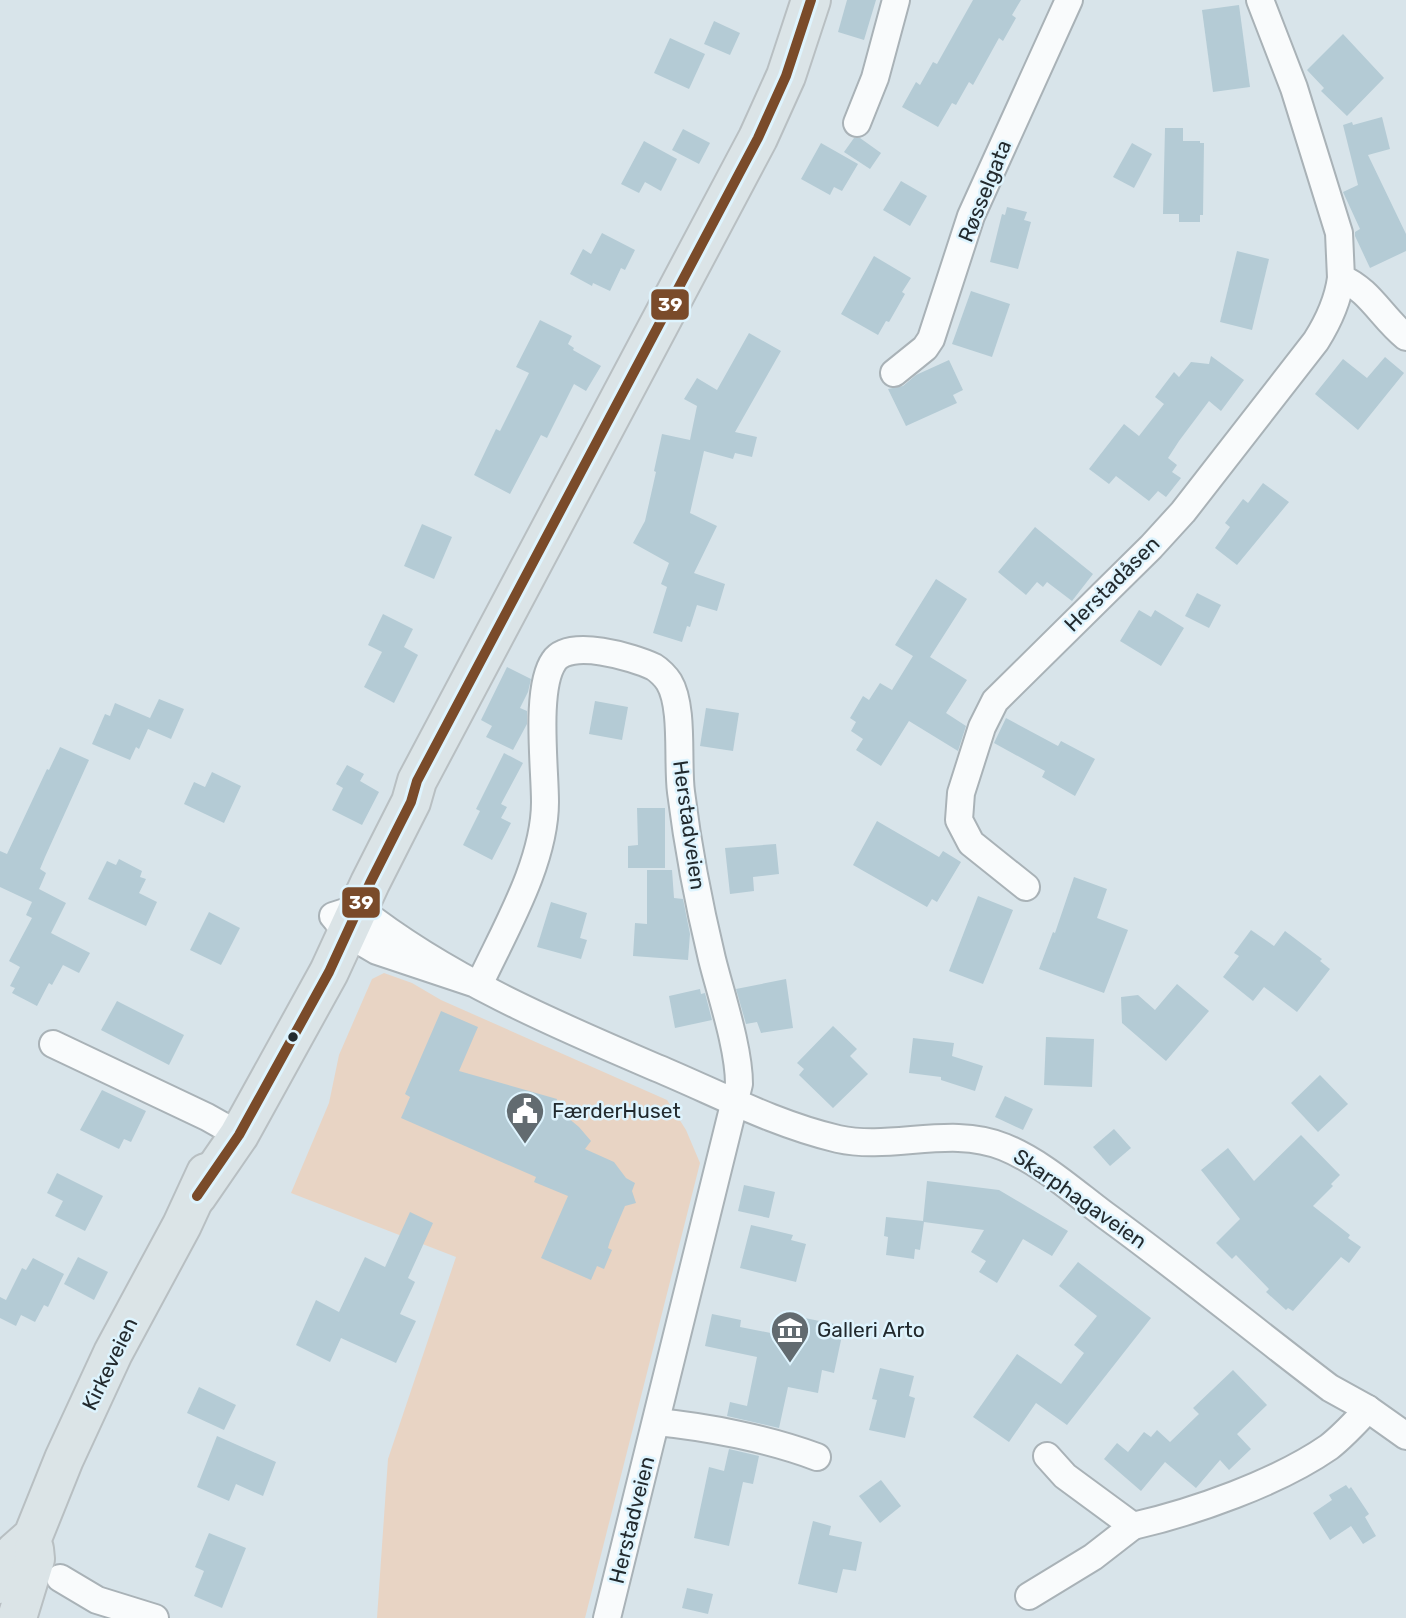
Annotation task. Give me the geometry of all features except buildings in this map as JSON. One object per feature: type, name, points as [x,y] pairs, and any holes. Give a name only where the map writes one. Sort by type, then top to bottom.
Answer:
[{"type":"main road","name":"Kirkeveien","points":[[0,1584],[15,1552],[33,1536],[64,1459],[113,1353],[346,919],[402,797],[417,781],[758,138],[796,51],[811,0]]},
{"type":"main road","name":"Kirkeveien","points":[[17,1618],[35,1559],[33,1536]]},
{"type":"street","points":[[858,123],[875,78],[896,0]]},
{"type":"street","name":"Røsselgata","points":[[894,373],[925,348],[931,339],[971,216],[1069,0]]},
{"type":"street","points":[[1260,0],[1294,88],[1339,233],[1341,278],[1366,292],[1396,329],[1406,337]]},
{"type":"street","name":"Herstadåsen","points":[[1026,887],[971,843],[959,820],[961,793],[982,727],[995,701],[1183,512],[1316,341],[1327,322],[1340,289],[1341,278]]},
{"type":"street","name":"Herstadveien","points":[[479,985],[527,881],[544,823],[543,699],[547,673],[556,657],[571,650],[608,652],[657,668],[669,682],[676,704],[680,791],[706,932],[739,1076],[657,1422],[607,1618]]},
{"type":"street","name":"Skarphagaveien","points":[[346,919],[377,951],[479,985],[777,1122],[840,1139],[873,1143],[943,1138],[1002,1146],[1033,1162],[1111,1219],[1330,1388],[1368,1409],[1406,1436]]},
{"type":"street","points":[[53,1044],[232,1131]]},
{"type":"street","points":[[1029,1596],[1093,1557],[1133,1526],[1200,1506],[1252,1487],[1300,1465],[1331,1445],[1368,1409]]},
{"type":"street","points":[[657,1422],[797,1449],[817,1457]]},
{"type":"street","points":[[1047,1455],[1065,1476],[1133,1526]]},
{"type":"street","points":[[60,1578],[97,1600],[155,1618]]},
{"type":"shaded area","points":[[384,973],[412,983],[441,1000],[667,1100],[686,1130],[700,1163],[585,1618],[377,1618],[388,1459],[456,1257],[291,1193],[329,1103],[339,1055],[372,979]]},
{"type":"transit line","name":"39","points":[[197,1196],[239,1135],[329,972],[411,802],[417,781],[758,138],[786,76],[811,0]]},
{"type":"place","name":"FærderHuset","points":[[525,1145]]},
{"type":"place","name":"Galleri Arto","points":[[790,1364]]}]
